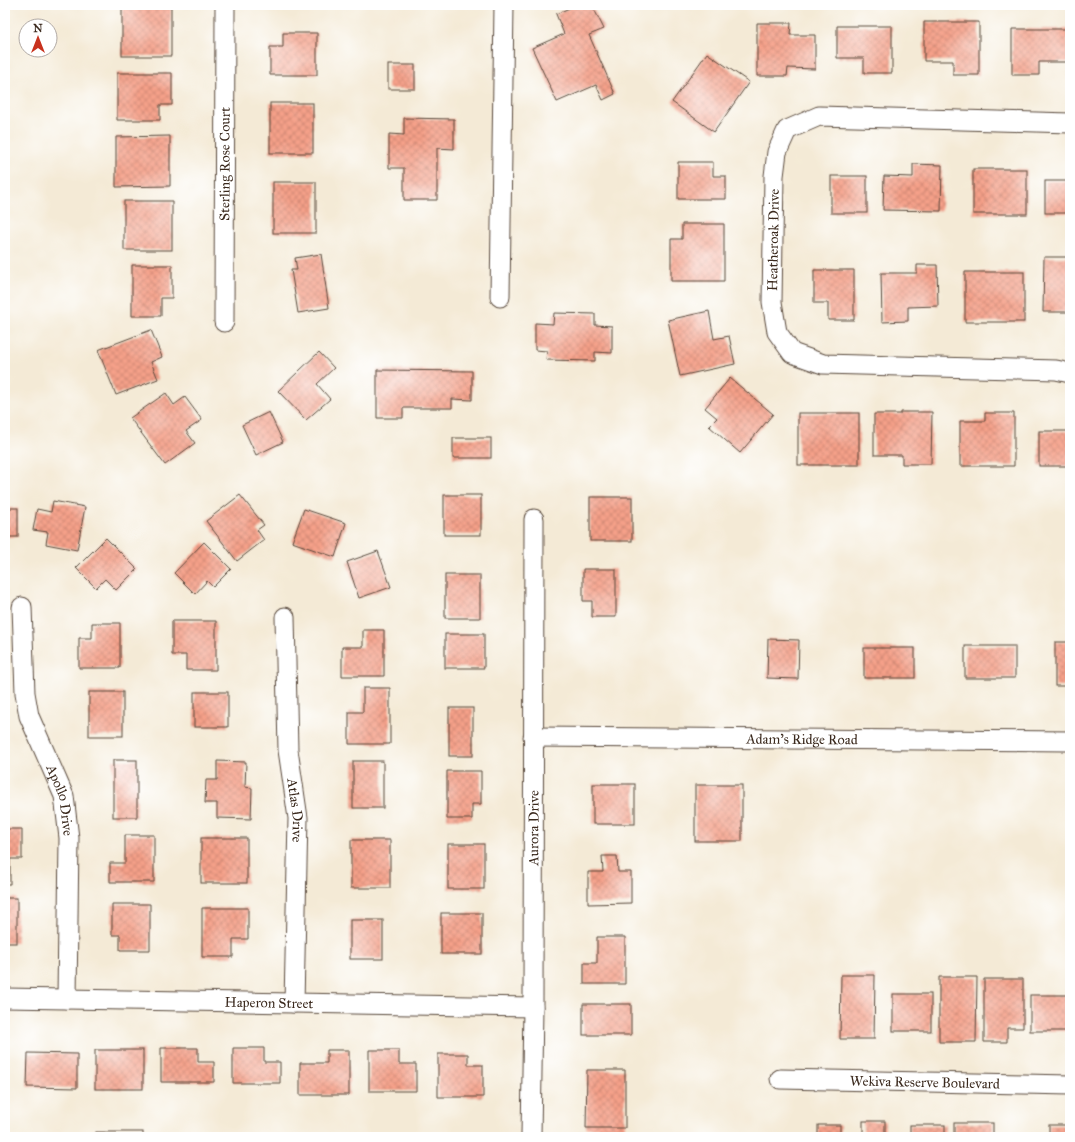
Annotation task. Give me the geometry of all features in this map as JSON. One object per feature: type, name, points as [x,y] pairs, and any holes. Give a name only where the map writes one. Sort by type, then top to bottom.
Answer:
[{"type":"street","name":"Sterling Rose Court","points":[[224,322],[225,5]]},
{"type":"street","points":[[500,297],[504,5]]},
{"type":"street","name":"Heatheroak Drive","points":[[1070,123],[820,116],[787,130],[777,152],[774,176],[772,302],[777,332],[792,353],[823,364],[1056,370],[1070,373]]},
{"type":"street","name":"Aurora Drive","points":[[531,1137],[533,1007],[534,519]]},
{"type":"street","name":"Apollo Drive","points":[[22,607],[25,693],[29,716],[64,796],[69,838],[67,1000]]},
{"type":"street","name":"Atlas Drive","points":[[285,617],[288,750],[298,818],[294,1003]]},
{"type":"street","name":"Adam's Ridge Road","points":[[533,738],[1070,741]]},
{"type":"street","name":"Haperon Street","points":[[5,998],[533,1007]]},
{"type":"street","name":"Wekiva Reserve Boulevard","points":[[780,1079],[1070,1085]]},
{"type":"building","points":[[576,5],[592,5],[604,29],[589,35],[615,94],[603,100],[596,85],[557,102],[532,48],[564,34],[556,14]]},
{"type":"building","points":[[122,7],[171,7],[171,56],[122,56]]},
{"type":"building","points":[[924,22],[979,22],[979,75],[953,75],[953,61],[924,61]]},
{"type":"building","points":[[757,23],[791,23],[790,35],[815,35],[815,69],[788,68],[787,76],[757,76]]},
{"type":"building","points":[[837,26],[892,26],[892,73],[864,73],[864,58],[837,58]]},
{"type":"building","points":[[1012,29],[1068,29],[1068,62],[1039,62],[1039,75],[1012,75]]},
{"type":"building","points":[[283,33],[317,33],[317,75],[270,75],[270,47],[283,47]]},
{"type":"building","points":[[707,53],[749,82],[714,132],[672,102]]},
{"type":"building","points":[[388,65],[415,65],[415,89],[388,89]]},
{"type":"building","points":[[117,73],[172,73],[172,105],[160,105],[160,120],[117,120]]},
{"type":"building","points":[[270,103],[313,103],[313,153],[270,153]]},
{"type":"building","points":[[404,118],[454,119],[454,149],[437,148],[437,200],[404,200],[404,168],[389,168],[389,134],[404,135]]},
{"type":"building","points":[[170,136],[170,186],[116,187],[116,137]]},
{"type":"building","points":[[678,162],[713,162],[713,176],[726,176],[726,199],[678,199]]},
{"type":"building","points":[[913,164],[942,165],[941,211],[883,210],[884,176],[913,177]]},
{"type":"building","points":[[973,169],[1027,169],[1027,214],[973,214]]},
{"type":"building","points":[[831,176],[867,176],[867,213],[831,213]]},
{"type":"building","points":[[1045,181],[1070,181],[1070,213],[1045,213]]},
{"type":"building","points":[[273,182],[316,182],[316,233],[273,233]]},
{"type":"building","points":[[124,201],[172,201],[172,250],[124,250]]},
{"type":"building","points":[[682,224],[724,224],[724,281],[671,281],[671,239],[682,239]]},
{"type":"building","points":[[321,254],[329,308],[298,313],[291,270],[297,270],[295,258]]},
{"type":"building","points":[[1044,257],[1070,257],[1070,312],[1043,312]]},
{"type":"building","points":[[132,265],[172,265],[172,298],[161,298],[161,316],[132,316]]},
{"type":"building","points":[[917,265],[937,265],[938,306],[908,307],[908,321],[882,322],[881,273],[917,273]]},
{"type":"building","points":[[814,270],[854,270],[854,320],[828,320],[828,303],[814,303]]},
{"type":"building","points":[[965,272],[1024,272],[1024,322],[965,322]]},
{"type":"building","points":[[709,311],[714,339],[729,336],[735,364],[680,376],[668,320]]},
{"type":"building","points":[[554,313],[595,314],[595,325],[612,326],[612,353],[595,352],[595,361],[546,360],[547,351],[535,350],[535,323],[553,324]]},
{"type":"building","points":[[151,330],[162,357],[151,362],[158,379],[116,395],[98,350]]},
{"type":"building","points":[[319,352],[334,368],[317,384],[330,399],[306,420],[278,391]]},
{"type":"building","points":[[377,370],[472,371],[472,400],[452,399],[452,408],[403,408],[403,418],[377,418]]},
{"type":"building","points":[[730,378],[773,414],[740,453],[709,426],[717,418],[705,408]]},
{"type":"building","points":[[166,393],[174,405],[185,397],[202,420],[186,431],[195,443],[165,465],[130,418]]},
{"type":"building","points":[[269,412],[283,442],[256,455],[242,425]]},
{"type":"building","points":[[901,412],[932,412],[931,464],[902,464],[902,455],[874,455],[874,414],[901,414]]},
{"type":"building","points":[[798,413],[859,413],[859,465],[798,465]]},
{"type":"building","points":[[985,413],[1014,413],[1014,466],[960,466],[960,421],[985,421]]},
{"type":"building","points":[[1039,431],[1070,431],[1070,466],[1039,466]]},
{"type":"building","points":[[453,438],[491,438],[491,458],[453,458]]},
{"type":"building","points":[[240,495],[264,525],[257,530],[264,540],[237,561],[206,521]]},
{"type":"building","points":[[444,495],[481,495],[481,535],[444,535]]},
{"type":"building","points":[[590,497],[632,497],[632,541],[590,541]]},
{"type":"building","points":[[53,501],[85,507],[77,550],[46,544],[48,532],[33,530],[37,509],[51,512]]},
{"type":"building","points":[[5,508],[18,508],[18,537],[5,537]]},
{"type":"building","points":[[304,509],[346,523],[335,557],[292,542]]},
{"type":"building","points":[[106,538],[137,569],[116,590],[105,579],[96,588],[76,568]]},
{"type":"building","points":[[204,542],[231,569],[213,587],[207,581],[195,594],[174,573]]},
{"type":"building","points":[[378,551],[391,587],[359,598],[347,562]]},
{"type":"building","points":[[583,569],[616,569],[616,617],[592,617],[592,601],[583,601]]},
{"type":"building","points":[[445,575],[480,575],[480,618],[445,618]]},
{"type":"building","points":[[172,621],[216,621],[216,670],[186,670],[186,655],[172,655]]},
{"type":"building","points":[[92,623],[120,623],[120,668],[79,668],[79,638],[92,638]]},
{"type":"building","points":[[363,630],[384,630],[384,676],[342,676],[342,647],[363,647]]},
{"type":"building","points":[[445,634],[484,634],[484,668],[445,668]]},
{"type":"building","points":[[768,639],[799,640],[798,679],[767,678]]},
{"type":"building","points":[[1055,642],[1070,642],[1070,686],[1055,686]]},
{"type":"building","points":[[965,646],[1015,646],[1015,678],[965,678]]},
{"type":"building","points":[[864,648],[915,648],[915,678],[864,678]]},
{"type":"building","points":[[363,688],[390,688],[390,744],[349,744],[349,712],[363,712]]},
{"type":"building","points":[[89,692],[123,692],[123,736],[89,736]]},
{"type":"building","points":[[194,692],[228,692],[228,727],[194,727]]},
{"type":"building","points":[[449,708],[473,708],[473,756],[449,756]]},
{"type":"building","points":[[113,760],[137,760],[137,817],[113,817]]},
{"type":"building","points":[[217,761],[246,762],[245,787],[252,788],[251,819],[217,818],[217,803],[205,803],[206,780],[217,780]]},
{"type":"building","points":[[353,761],[383,761],[383,808],[353,808]]},
{"type":"building","points":[[447,771],[481,771],[481,804],[472,804],[472,819],[447,819]]},
{"type":"building","points":[[593,784],[635,784],[635,824],[593,824]]},
{"type":"building","points":[[695,785],[742,785],[742,841],[695,841]]},
{"type":"building","points":[[5,829],[22,829],[22,859],[10,859],[10,884],[5,884]]},
{"type":"building","points":[[125,835],[154,835],[154,882],[110,882],[110,863],[125,863]]},
{"type":"building","points":[[201,838],[247,838],[247,883],[201,883]]},
{"type":"building","points":[[351,840],[390,840],[390,888],[351,888]]},
{"type":"building","points":[[448,844],[484,844],[484,889],[448,889]]},
{"type":"building","points":[[602,856],[617,856],[618,872],[631,872],[631,903],[588,904],[588,872],[603,872]]},
{"type":"building","points":[[5,898],[17,898],[17,943],[5,943]]},
{"type":"building","points":[[112,904],[150,904],[150,950],[120,950],[120,935],[112,935]]},
{"type":"building","points":[[202,908],[248,908],[248,939],[233,939],[233,957],[202,957]]},
{"type":"building","points":[[441,913],[482,913],[482,954],[441,954]]},
{"type":"building","points":[[350,920],[383,920],[383,959],[350,959]]},
{"type":"building","points":[[597,937],[625,937],[625,984],[584,984],[584,963],[597,963]]},
{"type":"building","points":[[841,975],[875,975],[874,1039],[840,1039]]},
{"type":"building","points":[[939,977],[977,977],[976,1042],[939,1042]]},
{"type":"building","points":[[984,979],[1023,979],[1023,1028],[1007,1028],[1007,1042],[984,1042]]},
{"type":"building","points":[[893,994],[931,994],[931,1031],[893,1031]]},
{"type":"building","points":[[1030,995],[1069,995],[1069,1031],[1030,1031]]},
{"type":"building","points":[[583,1004],[631,1004],[631,1035],[583,1035]]},
{"type":"building","points":[[161,1048],[198,1048],[198,1062],[214,1062],[214,1082],[161,1082]]},
{"type":"building","points":[[233,1048],[264,1048],[264,1062],[280,1062],[280,1083],[233,1083]]},
{"type":"building","points":[[95,1050],[143,1050],[143,1089],[95,1089]]},
{"type":"building","points":[[327,1050],[349,1050],[349,1095],[300,1095],[300,1063],[327,1063]]},
{"type":"building","points":[[369,1050],[399,1050],[399,1064],[416,1064],[416,1091],[369,1091]]},
{"type":"building","points":[[28,1053],[77,1054],[77,1088],[27,1087]]},
{"type":"building","points":[[438,1054],[468,1054],[468,1065],[483,1065],[483,1097],[438,1097]]},
{"type":"building","points":[[587,1070],[625,1070],[625,1128],[586,1128]]},
{"type":"building","points":[[863,1121],[885,1121],[885,1137],[863,1137]]},
{"type":"building","points":[[954,1123],[993,1123],[993,1137],[954,1137]]},
{"type":"building","points":[[818,1125],[840,1125],[840,1137],[818,1137]]},
{"type":"building","points":[[910,1125],[945,1125],[945,1137],[910,1137]]},
{"type":"building","points":[[1049,1125],[1070,1125],[1070,1137],[1049,1137]]},
{"type":"building","points":[[96,1132],[143,1132],[143,1137],[96,1137]]}]
